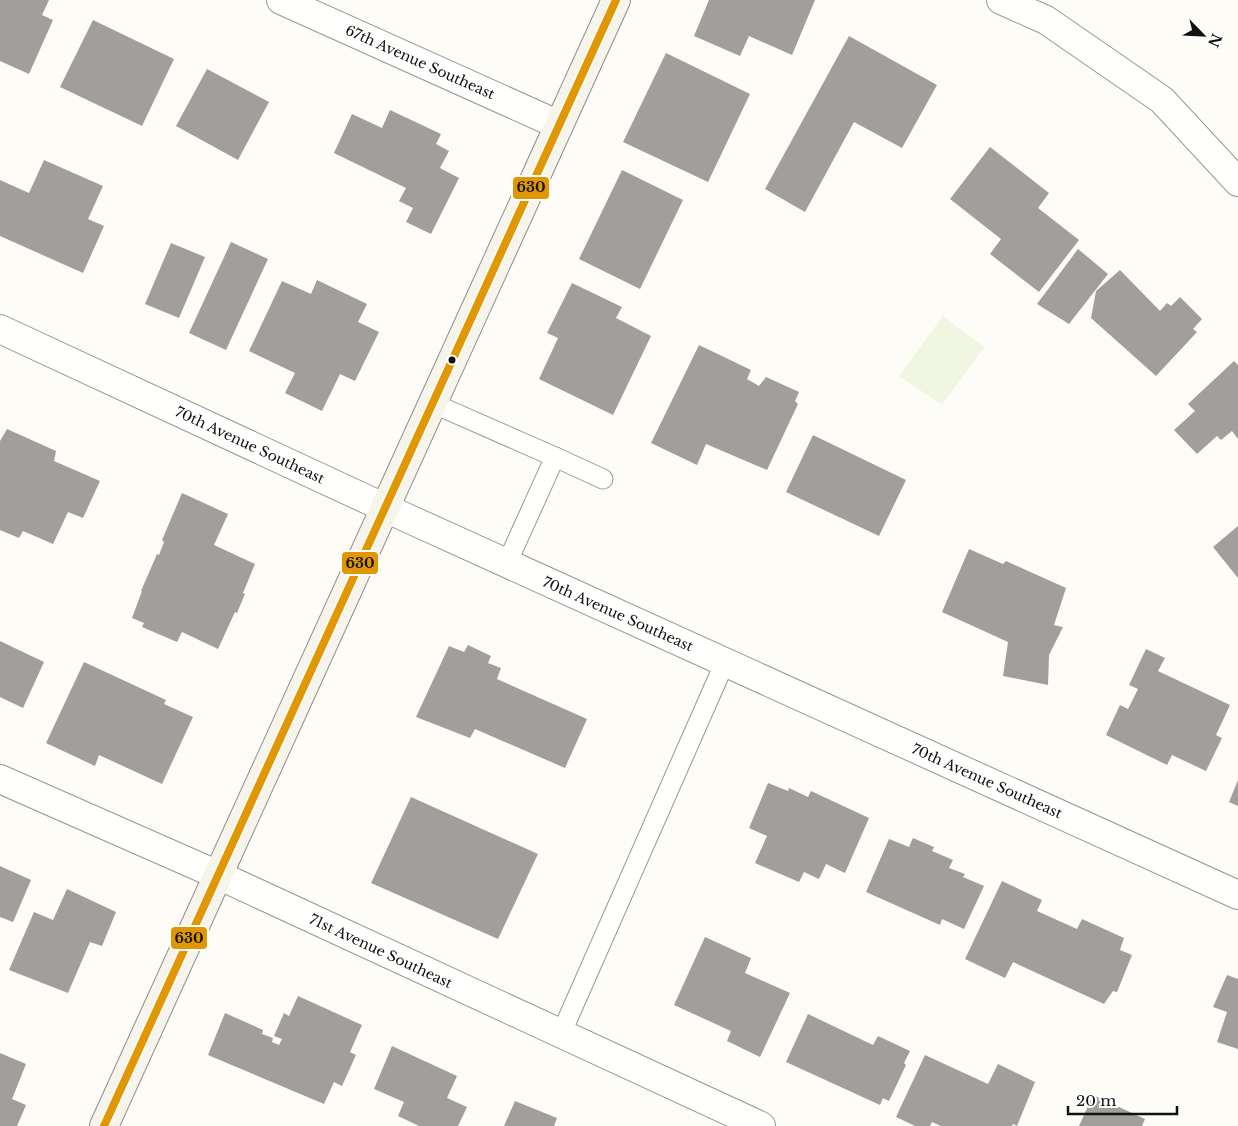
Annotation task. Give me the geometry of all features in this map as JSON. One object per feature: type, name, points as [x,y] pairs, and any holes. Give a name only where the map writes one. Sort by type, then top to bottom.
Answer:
[{"type":"street","name":"67th Avenue Southeast","points":[[281,0],[559,125]]},
{"type":"street","points":[[104,1126],[616,0]]},
{"type":"street","points":[[1001,0],[1046,20],[1162,100],[1238,182]]},
{"type":"street","name":"70th Avenue Southeast","points":[[0,330],[385,508],[1238,895]]},
{"type":"street","name":"71st Avenue Southeast","points":[[0,779],[218,875],[761,1126]]},
{"type":"lane","points":[[432,404],[603,479]]},
{"type":"lane","points":[[507,563],[554,457]]},
{"type":"lane","points":[[561,1034],[725,662]]},
{"type":"green space","points":[[943,316],[984,347],[942,405],[899,376]]},
{"type":"building","points":[[0,0],[49,0],[42,15],[53,20],[29,74],[0,61]]},
{"type":"building","points":[[709,0],[815,0],[792,55],[749,36],[740,56],[694,36]]},
{"type":"building","points":[[93,20],[174,59],[142,126],[60,87]]},
{"type":"building","points":[[849,36],[937,85],[902,148],[854,122],[805,212],[765,189]]},
{"type":"building","points":[[666,53],[750,94],[708,182],[623,142]]},
{"type":"building","points":[[207,69],[269,102],[238,160],[176,126]]},
{"type":"building","points":[[390,110],[441,134],[436,144],[449,151],[440,168],[459,178],[431,234],[406,222],[413,208],[399,201],[406,188],[334,153],[352,114],[382,128]]},
{"type":"building","points":[[990,147],[1049,193],[1038,208],[1079,240],[1039,292],[990,254],[1001,239],[950,199]]},
{"type":"building","points":[[44,160],[103,186],[88,219],[104,226],[83,273],[0,236],[0,180],[29,193]]},
{"type":"building","points":[[622,170],[683,200],[640,289],[579,259]]},
{"type":"building","points":[[231,242],[268,259],[226,350],[189,333]]},
{"type":"building","points":[[171,243],[205,257],[179,318],[145,304]]},
{"type":"building","points":[[1078,249],[1108,274],[1069,324],[1037,304]]},
{"type":"building","points":[[1120,270],[1160,311],[1167,303],[1171,306],[1180,297],[1202,319],[1193,329],[1197,332],[1156,376],[1091,318],[1096,291]]},
{"type":"building","points":[[317,280],[367,304],[358,322],[379,332],[355,381],[340,374],[322,411],[285,393],[295,373],[249,351],[282,281],[311,294]]},
{"type":"building","points":[[572,283],[622,307],[616,318],[651,336],[613,415],[539,379],[558,338],[547,333]]},
{"type":"building","points":[[699,345],[751,370],[747,379],[759,386],[766,377],[799,392],[795,401],[798,404],[767,470],[706,444],[697,465],[651,443]]},
{"type":"building","points":[[1234,361],[1238,365],[1238,439],[1232,431],[1221,440],[1217,436],[1197,454],[1174,430],[1195,411],[1188,404]]},
{"type":"building","points":[[7,429],[56,451],[54,461],[100,481],[83,518],[68,512],[53,544],[23,531],[19,538],[0,530],[0,441]]},
{"type":"building","points":[[813,435],[906,480],[879,536],[786,492]]},
{"type":"building","points":[[182,493],[228,514],[214,545],[255,564],[237,613],[235,612],[218,649],[182,632],[177,642],[142,627],[144,623],[132,618],[141,591],[157,554],[159,555],[164,542],[162,540]]},
{"type":"building","points":[[1238,526],[1238,578],[1213,547]]},
{"type":"building","points":[[969,549],[1003,564],[1006,561],[1066,588],[1054,625],[1063,627],[1049,655],[1048,685],[1003,676],[1008,642],[942,612]]},
{"type":"building","points":[[0,641],[44,662],[23,708],[0,697]]},
{"type":"building","points":[[468,645],[491,656],[488,663],[501,668],[497,679],[587,719],[565,768],[475,729],[470,738],[416,717],[449,646],[464,652]]},
{"type":"building","points":[[1146,649],[1165,658],[1158,671],[1230,705],[1216,735],[1222,738],[1206,771],[1172,755],[1167,765],[1106,735],[1120,705],[1128,709],[1138,689],[1129,685]]},
{"type":"building","points":[[84,662],[166,700],[164,704],[193,717],[162,784],[99,755],[95,766],[46,743]]},
{"type":"building","points":[[1238,780],[1238,806],[1229,802]]},
{"type":"building","points":[[768,783],[788,791],[789,788],[808,797],[811,791],[869,818],[845,873],[826,864],[819,879],[804,872],[799,882],[755,863],[767,836],[749,828]]},
{"type":"building","points":[[411,797],[538,854],[498,939],[371,883]]},
{"type":"building","points":[[913,838],[934,847],[932,851],[953,860],[949,868],[965,874],[963,877],[984,886],[964,929],[942,919],[940,925],[866,892],[889,839],[909,847]]},
{"type":"building","points":[[0,866],[31,880],[13,922],[0,917]]},
{"type":"building","points":[[1002,881],[1042,900],[1037,911],[1077,929],[1082,919],[1124,938],[1120,950],[1132,955],[1117,992],[1113,991],[1104,1004],[1013,962],[1005,978],[965,959]]},
{"type":"building","points":[[67,889],[116,912],[102,946],[90,942],[68,993],[9,970],[34,912],[53,920]]},
{"type":"building","points":[[705,937],[751,958],[745,973],[790,993],[760,1057],[727,1041],[731,1031],[674,1005]]},
{"type":"building","points":[[1227,975],[1238,979],[1238,1049],[1217,1042],[1227,1012],[1213,1007]]},
{"type":"building","points":[[298,996],[362,1025],[350,1052],[356,1055],[342,1086],[334,1082],[324,1104],[208,1055],[225,1013],[263,1030],[262,1034],[273,1038],[272,1042],[279,1045],[282,1039],[274,1036],[284,1013],[289,1016]]},
{"type":"building","points":[[808,1014],[873,1045],[878,1036],[910,1051],[904,1063],[906,1065],[889,1101],[883,1098],[880,1105],[786,1062]]},
{"type":"building","points":[[392,1046],[457,1076],[447,1098],[467,1107],[458,1126],[419,1126],[398,1116],[404,1102],[374,1089]]},
{"type":"building","points":[[0,1053],[26,1064],[12,1099],[26,1105],[17,1126],[0,1126]]},
{"type":"building","points":[[925,1055],[988,1084],[998,1064],[1035,1082],[1017,1126],[1013,1124],[1012,1126],[941,1126],[932,1122],[930,1126],[915,1126],[896,1117]]},
{"type":"building","points":[[1093,1095],[1145,1119],[1142,1126],[1079,1126]]},
{"type":"building","points":[[515,1101],[557,1118],[554,1126],[504,1126]]},
{"type":"transit line","name":"630","points":[[104,1126],[616,0]]}]
